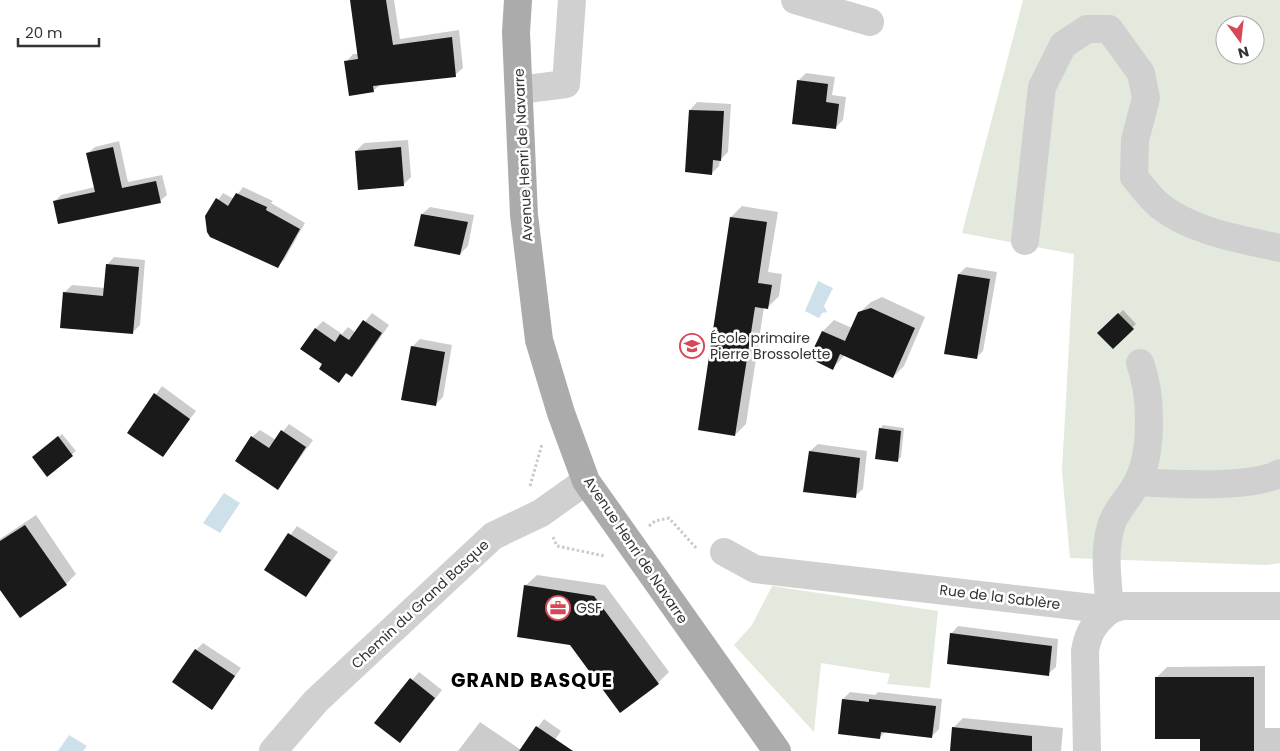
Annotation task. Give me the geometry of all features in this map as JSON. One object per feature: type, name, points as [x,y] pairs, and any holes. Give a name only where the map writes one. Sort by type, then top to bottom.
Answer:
[{"type":"main road","name":"Avenue Henri de Navarre","points":[[518,0],[516,32],[524,215],[539,340],[561,413],[586,481],[777,751]]},
{"type":"street","points":[[518,90],[566,84],[572,0]]},
{"type":"street","points":[[795,0],[870,22]]},
{"type":"street","points":[[1025,241],[1042,87],[1063,45],[1087,29],[1109,29],[1140,72],[1146,98],[1135,140],[1134,177],[1159,205],[1183,221],[1229,237],[1280,248]]},
{"type":"street","points":[[1087,751],[1085,650],[1088,635],[1096,622],[1110,610],[1106,554],[1111,524],[1138,482],[1147,444],[1149,398],[1147,381],[1140,363]]},
{"type":"street","points":[[1138,482],[1192,485],[1255,481],[1280,473]]},
{"type":"street","name":"Chemin du Grand Basque","points":[[279,748],[316,700],[493,536],[541,513],[586,481]]},
{"type":"street","name":"Rue de la Sablère","points":[[724,552],[755,569],[1110,610],[1122,606],[1280,606]]},
{"type":"shaded area","points":[[1023,0],[1280,0],[1280,563],[1266,565],[1070,558],[1062,471],[1074,254],[962,233]]},
{"type":"shaded area","points":[[818,281],[833,288],[824,306],[827,312],[822,313],[819,318],[805,311]]},
{"type":"shaded area","points":[[224,493],[240,503],[220,533],[203,523]]},
{"type":"shaded area","points":[[772,586],[938,611],[930,688],[887,684],[890,674],[821,663],[814,732],[734,645],[752,625]]},
{"type":"shaded area","points":[[69,735],[87,746],[83,751],[58,751]]},
{"type":"building","points":[[350,0],[386,0],[393,45],[452,37],[456,77],[373,86],[374,92],[349,96],[344,61],[358,59]]},
{"type":"building","points":[[797,80],[828,84],[826,102],[839,104],[836,129],[792,124]]},
{"type":"building","points":[[689,110],[724,111],[721,161],[713,160],[712,175],[685,172]]},
{"type":"building","points":[[113,147],[122,188],[156,181],[161,203],[58,224],[53,201],[95,192],[86,153]]},
{"type":"building","points":[[401,147],[404,186],[358,190],[355,151]]},
{"type":"building","points":[[236,193],[267,207],[266,210],[300,229],[278,268],[210,237],[207,232],[205,216],[216,198],[228,206]]},
{"type":"building","points":[[421,214],[468,222],[460,255],[414,246]]},
{"type":"building","points":[[730,217],[767,222],[758,283],[772,285],[768,309],[755,307],[735,436],[698,430]]},
{"type":"building","points":[[106,264],[139,267],[133,334],[60,328],[63,292],[103,296]]},
{"type":"building","points":[[958,274],[990,279],[977,359],[944,354]]},
{"type":"building","points":[[871,308],[915,328],[893,378],[840,354],[833,370],[809,358],[822,331],[845,341],[858,312]]},
{"type":"building","points":[[1118,313],[1134,329],[1113,349],[1097,333]]},
{"type":"building","points":[[363,320],[382,333],[352,377],[346,373],[339,383],[319,369],[322,364],[300,349],[315,328],[335,342],[340,334],[349,340]]},
{"type":"building","points":[[411,346],[445,352],[436,406],[401,400]]},
{"type":"building","points":[[154,393],[190,419],[163,457],[127,433]]},
{"type":"building","points":[[879,428],[901,431],[898,462],[875,459]]},
{"type":"building","points":[[281,430],[306,447],[278,490],[235,461],[251,436],[269,448]]},
{"type":"building","points":[[58,436],[73,456],[47,477],[32,457]]},
{"type":"building","points":[[809,451],[860,458],[856,498],[803,492]]},
{"type":"building","points":[[25,525],[67,585],[20,618],[0,590],[0,541]]},
{"type":"building","points":[[288,533],[331,560],[306,597],[264,570]]},
{"type":"building","points":[[524,585],[594,596],[659,684],[620,713],[570,645],[517,637]]},
{"type":"building","points":[[950,633],[1052,646],[1049,676],[947,664]]},
{"type":"building","points":[[195,649],[235,676],[212,710],[172,682]]},
{"type":"building","points":[[1155,677],[1254,677],[1254,751],[1200,751],[1200,739],[1155,739]]},
{"type":"building","points":[[410,678],[435,698],[400,743],[374,723]]},
{"type":"building","points":[[842,699],[869,702],[869,699],[936,706],[932,738],[881,732],[880,739],[838,734]]},
{"type":"building","points":[[536,726],[573,751],[519,751]]},
{"type":"building","points":[[952,727],[1032,736],[1032,751],[950,751]]},
{"type":"place","name":"École primaire Pierre Brossolette","points":[[692,346]]},
{"type":"place","name":"GSF","points":[[558,608]]},
{"type":"district","name":"GRAND BASQUE","points":[[532,680]]}]
